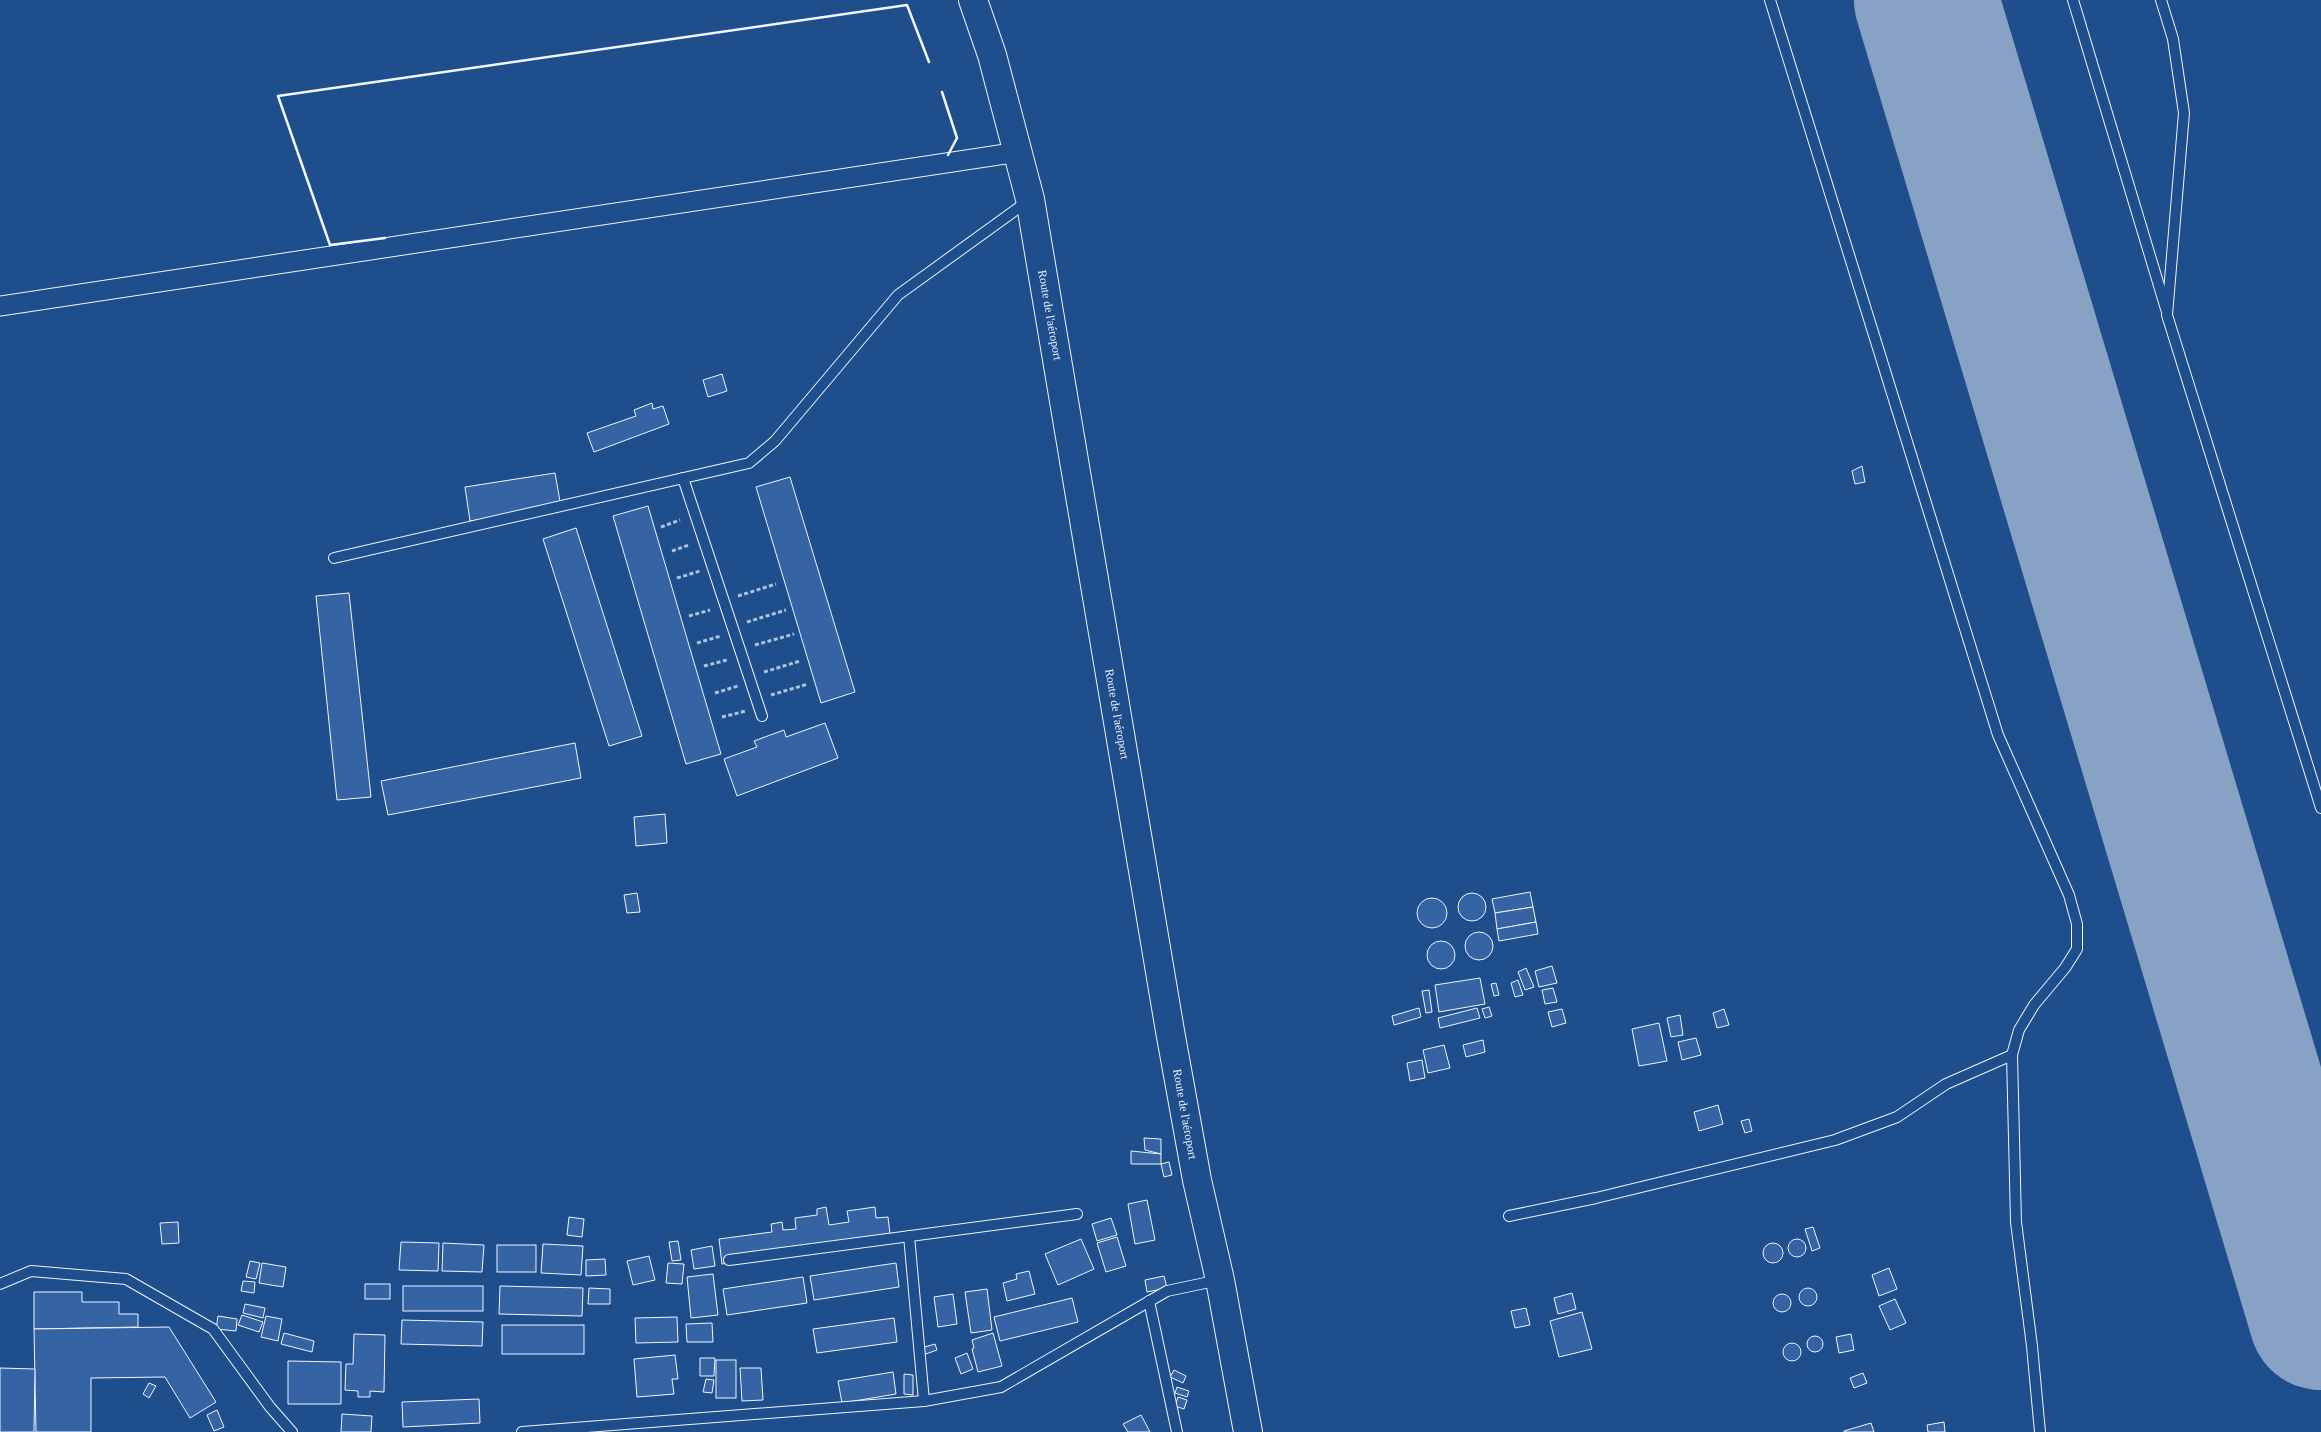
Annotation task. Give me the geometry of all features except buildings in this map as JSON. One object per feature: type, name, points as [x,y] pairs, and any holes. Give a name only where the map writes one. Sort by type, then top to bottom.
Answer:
[{"type":"street","name":"Route de l'aéroport","points":[[973,0],[992,55],[1030,199],[1196,1180],[1220,1280],[1248,1432]]},
{"type":"street","points":[[0,306],[1019,152]]},
{"type":"lane","points":[[1770,0],[1998,735],[2069,895],[2077,924],[2076,949],[2065,968],[2034,1005],[2019,1030],[2012,1055],[2016,1222],[2032,1346],[2040,1432]]},
{"type":"lane","points":[[2073,0],[2167,315],[2321,808]]},
{"type":"lane","points":[[2161,0],[2174,39],[2184,113],[2167,315]]},
{"type":"lane","points":[[334,558],[748,463],[775,440],[898,295],[1030,199]]},
{"type":"lane","points":[[683,478],[759,708]]},
{"type":"lane","points":[[1510,1216],[1596,1198],[1835,1140],[1897,1117],[1946,1084],[2012,1055]]},
{"type":"lane","points":[[729,1260],[1077,1214]]},
{"type":"lane","points":[[909,1236],[924,1401]]},
{"type":"lane","points":[[0,1284],[31,1271],[126,1279],[213,1329],[270,1407],[292,1432]]},
{"type":"lane","points":[[522,1432],[924,1401],[1001,1387],[1167,1291],[1220,1280]]},
{"type":"lane","points":[[1149,1301],[1177,1432]]},
{"type":"path","points":[[661,527],[695,515]]},
{"type":"path","points":[[677,578],[712,567]]},
{"type":"path","points":[[689,616],[776,584]]},
{"type":"path","points":[[697,643],[786,610]]},
{"type":"path","points":[[704,666],[794,634]]},
{"type":"path","points":[[715,693],[800,661]]},
{"type":"path","points":[[722,717],[759,708],[808,684]]},
{"type":"runway","points":[[1926,0],[2321,1318]]},
{"type":"wall","points":[[385,238],[330,245],[278,96],[907,5],[929,62]]},
{"type":"wall","points":[[942,92],[957,138],[948,155]]}]
